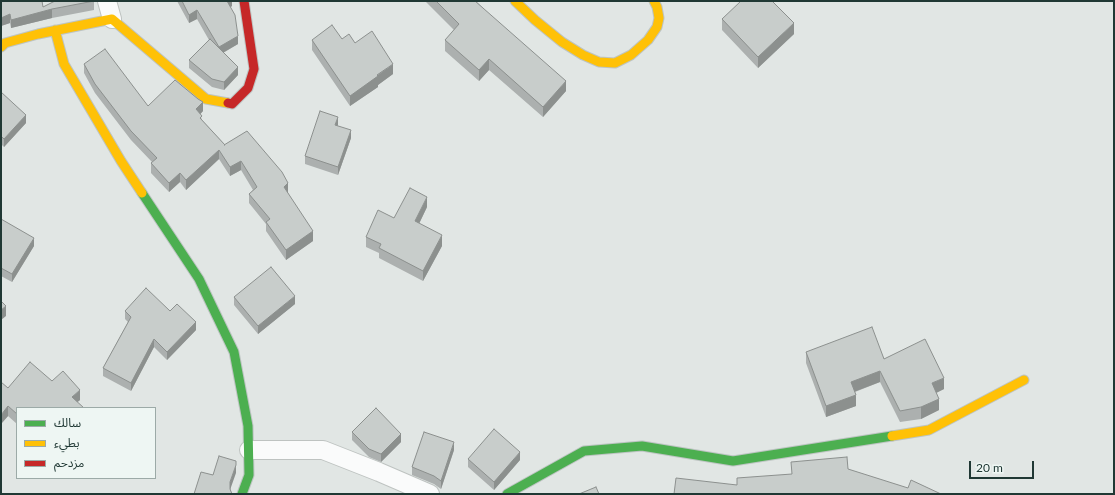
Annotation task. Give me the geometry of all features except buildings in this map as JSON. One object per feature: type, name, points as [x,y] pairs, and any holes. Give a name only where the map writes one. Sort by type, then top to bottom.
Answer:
[{"type":"street","points":[[107,1],[112,19],[206,99],[232,104],[248,88],[254,69],[244,1]]},
{"type":"street","points":[[515,1],[562,42],[583,55],[599,62],[615,63],[631,55],[648,40],[657,27],[659,18],[654,1]]},
{"type":"street","points":[[1,47],[5,43],[55,30],[112,19]]},
{"type":"street","points":[[55,30],[64,64],[120,161],[199,279],[234,352],[248,426],[249,475],[242,494]]},
{"type":"street","points":[[507,494],[584,451],[642,446],[733,461],[929,430],[1024,380]]},
{"type":"street","points":[[249,450],[323,450],[430,494]]},
{"type":"traffic: fast","points":[[142,193],[199,279],[234,352],[248,426],[249,475],[242,494]]},
{"type":"traffic: fast","points":[[507,494],[584,451],[642,446],[733,461],[892,436]]},
{"type":"traffic: slow","points":[[515,1],[562,42],[583,55],[599,62],[615,63],[631,55],[648,40],[657,27],[659,18],[654,1]]},
{"type":"traffic: slow","points":[[1,47],[5,43],[38,34],[112,19],[206,99],[228,103]]},
{"type":"traffic: slow","points":[[55,30],[64,64],[121,161],[142,193]]},
{"type":"traffic: slow","points":[[892,436],[929,430],[1024,380]]},
{"type":"traffic: jam","points":[[228,103],[232,104],[248,88],[254,69],[244,1]]}]
